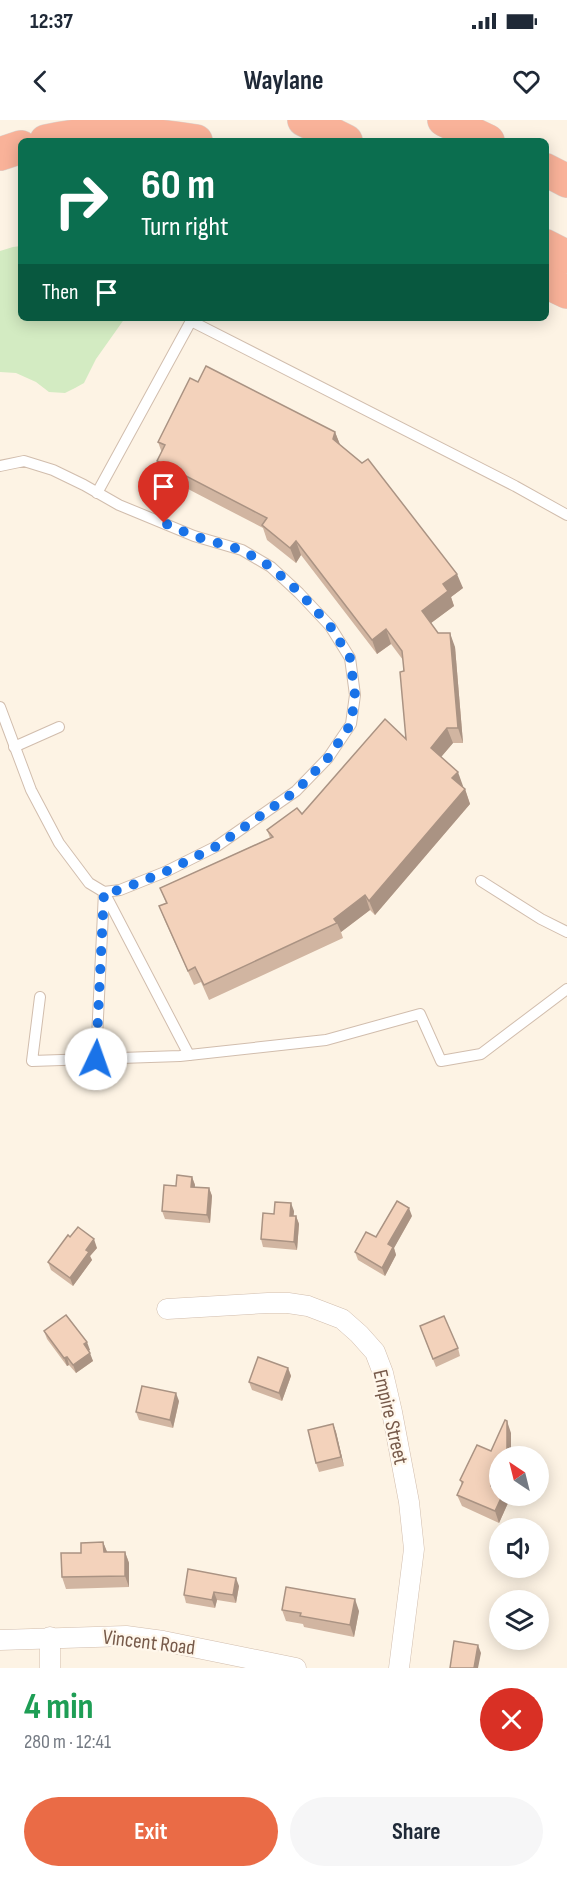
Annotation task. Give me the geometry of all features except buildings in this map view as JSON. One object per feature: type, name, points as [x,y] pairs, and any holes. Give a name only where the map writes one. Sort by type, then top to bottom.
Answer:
[{"type":"highway","points":[[304,120],[340,138]]},
{"type":"highway","points":[[444,120],[482,138]]},
{"type":"highway","points":[[61,138],[101,134],[177,138]]},
{"type":"highway","points":[[0,154],[18,148]]},
{"type":"highway","points":[[549,172],[567,181]]},
{"type":"highway","points":[[549,248],[567,257]]},
{"type":"highway","points":[[549,283],[567,291]]},
{"type":"street","name":"Empire Street","points":[[167,1309],[268,1303],[308,1306],[342,1319],[375,1352],[383,1373],[410,1502],[414,1549],[399,1668]]},
{"type":"street","name":"Vincent Road","points":[[0,1640],[126,1636],[296,1668]]},
{"type":"street","points":[[50,1637],[50,1668]]},
{"type":"lane","points":[[97,493],[191,321],[515,486],[567,515]]},
{"type":"lane","points":[[0,466],[24,461],[53,470],[119,505],[194,536],[242,550],[271,567],[300,593],[330,626],[350,658],[355,695],[351,724],[328,758],[296,791],[217,846],[165,872],[120,890],[104,892]]},
{"type":"lane","points":[[0,707],[31,790],[59,843],[89,883],[104,892],[189,1055]]},
{"type":"lane","points":[[14,747],[59,727]]},
{"type":"lane","points":[[481,881],[541,919],[567,932]]},
{"type":"lane","points":[[96,1059],[104,892]]},
{"type":"lane","points":[[40,997],[32,1061],[189,1055],[326,1040],[420,1014],[441,1061],[481,1054],[567,989]]},
{"type":"green space","points":[[18,246],[18,321],[123,321],[96,359],[84,383],[65,393],[49,392],[36,382],[16,373],[0,372],[0,251]]},
{"type":"route","points":[[96,1059],[104,892],[120,890],[165,872],[217,846],[296,791],[328,758],[351,724],[355,695],[350,658],[330,626],[300,593],[271,567],[242,550],[194,536],[164,523]]}]
